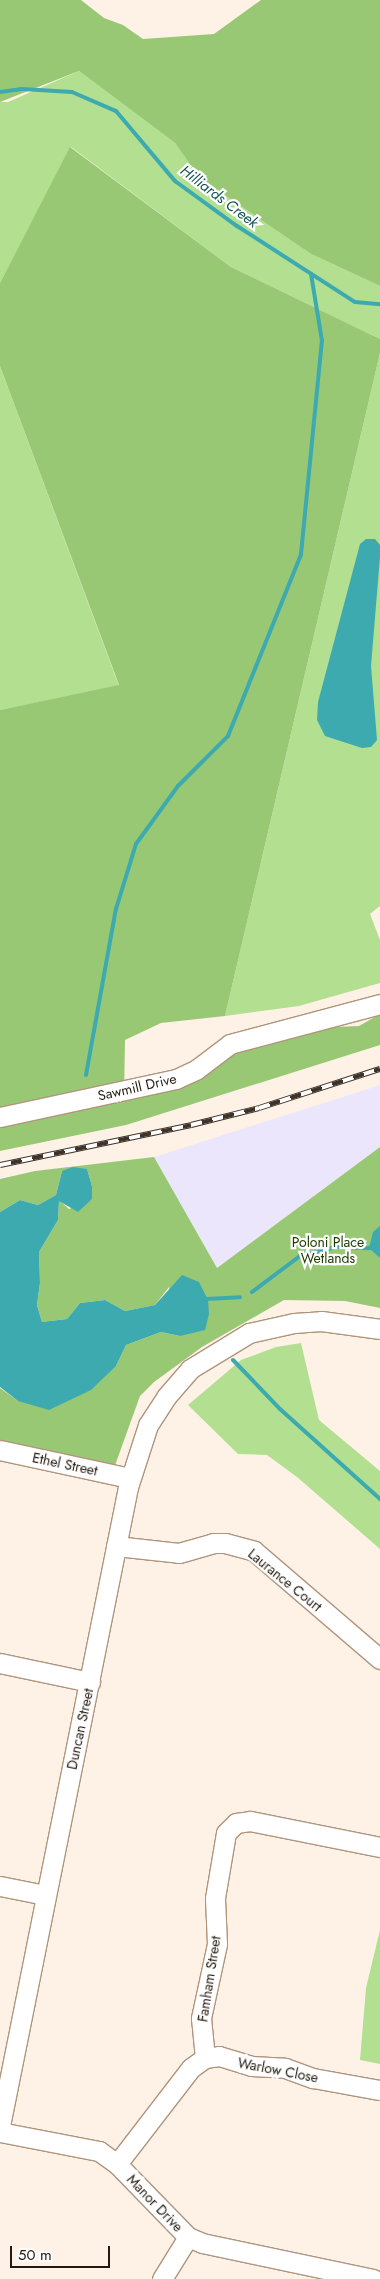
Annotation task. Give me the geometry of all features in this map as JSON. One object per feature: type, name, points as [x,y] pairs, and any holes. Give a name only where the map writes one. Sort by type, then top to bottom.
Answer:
[{"type":"street","name":"Sawmill Drive","points":[[0,1117],[176,1079],[197,1069],[230,1044],[380,1004]]},
{"type":"street","name":"Duncan Street","points":[[0,2126],[130,1478],[148,1425],[166,1397],[190,1369],[209,1355],[249,1333],[294,1323],[321,1321],[380,1329]]},
{"type":"street","name":"Ethel Street","points":[[0,1450],[130,1478]]},
{"type":"street","name":"Laurance Court","points":[[116,1546],[178,1553],[213,1543],[225,1543],[254,1551],[380,1659]]},
{"type":"street","points":[[0,1663],[90,1682]]},
{"type":"street","name":"Famham Street","points":[[205,2058],[201,2018],[217,1944],[215,1898],[226,1833],[236,1823],[250,1821],[380,1848]]},
{"type":"street","points":[[0,1886],[45,1895]]},
{"type":"street","name":"Warlow Close","points":[[205,2058],[219,2056],[251,2066],[285,2068],[313,2078],[380,2090]]},
{"type":"street","points":[[117,2164],[191,2068],[205,2058]]},
{"type":"street","name":"Manor Drive","points":[[0,2132],[99,2152],[117,2164],[188,2237],[202,2243],[373,2279]]},
{"type":"street","points":[[162,2279],[188,2237]]},
{"type":"shaded area","points":[[380,1085],[380,1147],[217,1268],[154,1157]]},
{"type":"green space","points":[[0,0],[81,0],[104,18],[123,25],[143,39],[214,34],[261,0],[380,0],[380,286],[311,254],[200,178],[175,143],[79,71],[0,102]]},
{"type":"green space","points":[[79,71],[175,143],[201,178],[311,254],[380,286],[380,339],[231,267],[71,147],[0,283],[0,102],[8,102]]},
{"type":"green space","points":[[70,147],[231,267],[380,339],[380,353],[225,1016],[161,1023],[125,1040],[124,1099],[182,1086],[234,1052],[335,1027],[359,1026],[380,1014],[380,1045],[126,1125],[0,1151],[0,710],[119,685],[0,366],[0,283]]},
{"type":"green space","points":[[380,353],[380,906],[370,914],[380,940],[380,983],[299,1006],[225,1016]]},
{"type":"green space","points":[[0,366],[119,686],[0,710]]},
{"type":"green space","name":"Poloni Place Wetlands","points":[[380,1147],[380,1308],[345,1301],[284,1300],[202,1347],[154,1382],[140,1396],[109,1482],[0,1460],[0,1388],[18,1401],[116,1366],[126,1345],[161,1332],[180,1336],[169,1287],[155,1305],[125,1311],[105,1300],[80,1303],[67,1319],[42,1322],[37,1305],[40,1283],[39,1252],[58,1220],[59,1200],[69,1209],[92,1199],[92,1186],[87,1169],[62,1171],[56,1195],[38,1205],[20,1200],[0,1212],[0,1179],[35,1171],[154,1157],[217,1268]]},
{"type":"green space","points":[[301,1343],[319,1420],[380,1471],[380,1549],[297,1477],[267,1455],[238,1454],[188,1405],[241,1360],[276,1347]]},
{"type":"green space","points":[[380,1930],[380,2064],[360,2060],[366,1988]]},
{"type":"water","points":[[366,539],[375,539],[380,545],[371,666],[377,740],[371,747],[362,748],[325,736],[317,720],[318,702],[360,544]]},
{"type":"water","points":[[73,1167],[87,1169],[92,1186],[92,1199],[78,1212],[59,1201],[58,1220],[39,1252],[40,1283],[37,1305],[42,1322],[67,1319],[80,1303],[105,1300],[125,1311],[155,1305],[182,1275],[199,1282],[208,1300],[209,1314],[205,1330],[180,1336],[161,1332],[126,1345],[116,1366],[91,1390],[49,1410],[18,1401],[0,1387],[0,1212],[20,1200],[38,1205],[56,1195],[62,1171]]},
{"type":"water","points":[[380,1226],[380,1258],[369,1248],[373,1232]]},
{"type":"waterway","name":"Hilliards Creek","points":[[0,92],[22,89],[72,92],[116,111],[175,181],[237,226],[355,302],[380,304]]},
{"type":"waterway","points":[[86,1075],[116,909],[136,844],[178,786],[228,736],[301,554],[322,341],[311,274]]},
{"type":"waterway","points":[[252,1292],[300,1256],[336,1247],[369,1248],[380,1244]]},
{"type":"waterway","points":[[206,1299],[240,1297]]},
{"type":"waterway","points":[[233,1360],[280,1409],[380,1499]]},
{"type":"railway","points":[[0,1165],[191,1125],[259,1108],[380,1069]]}]
